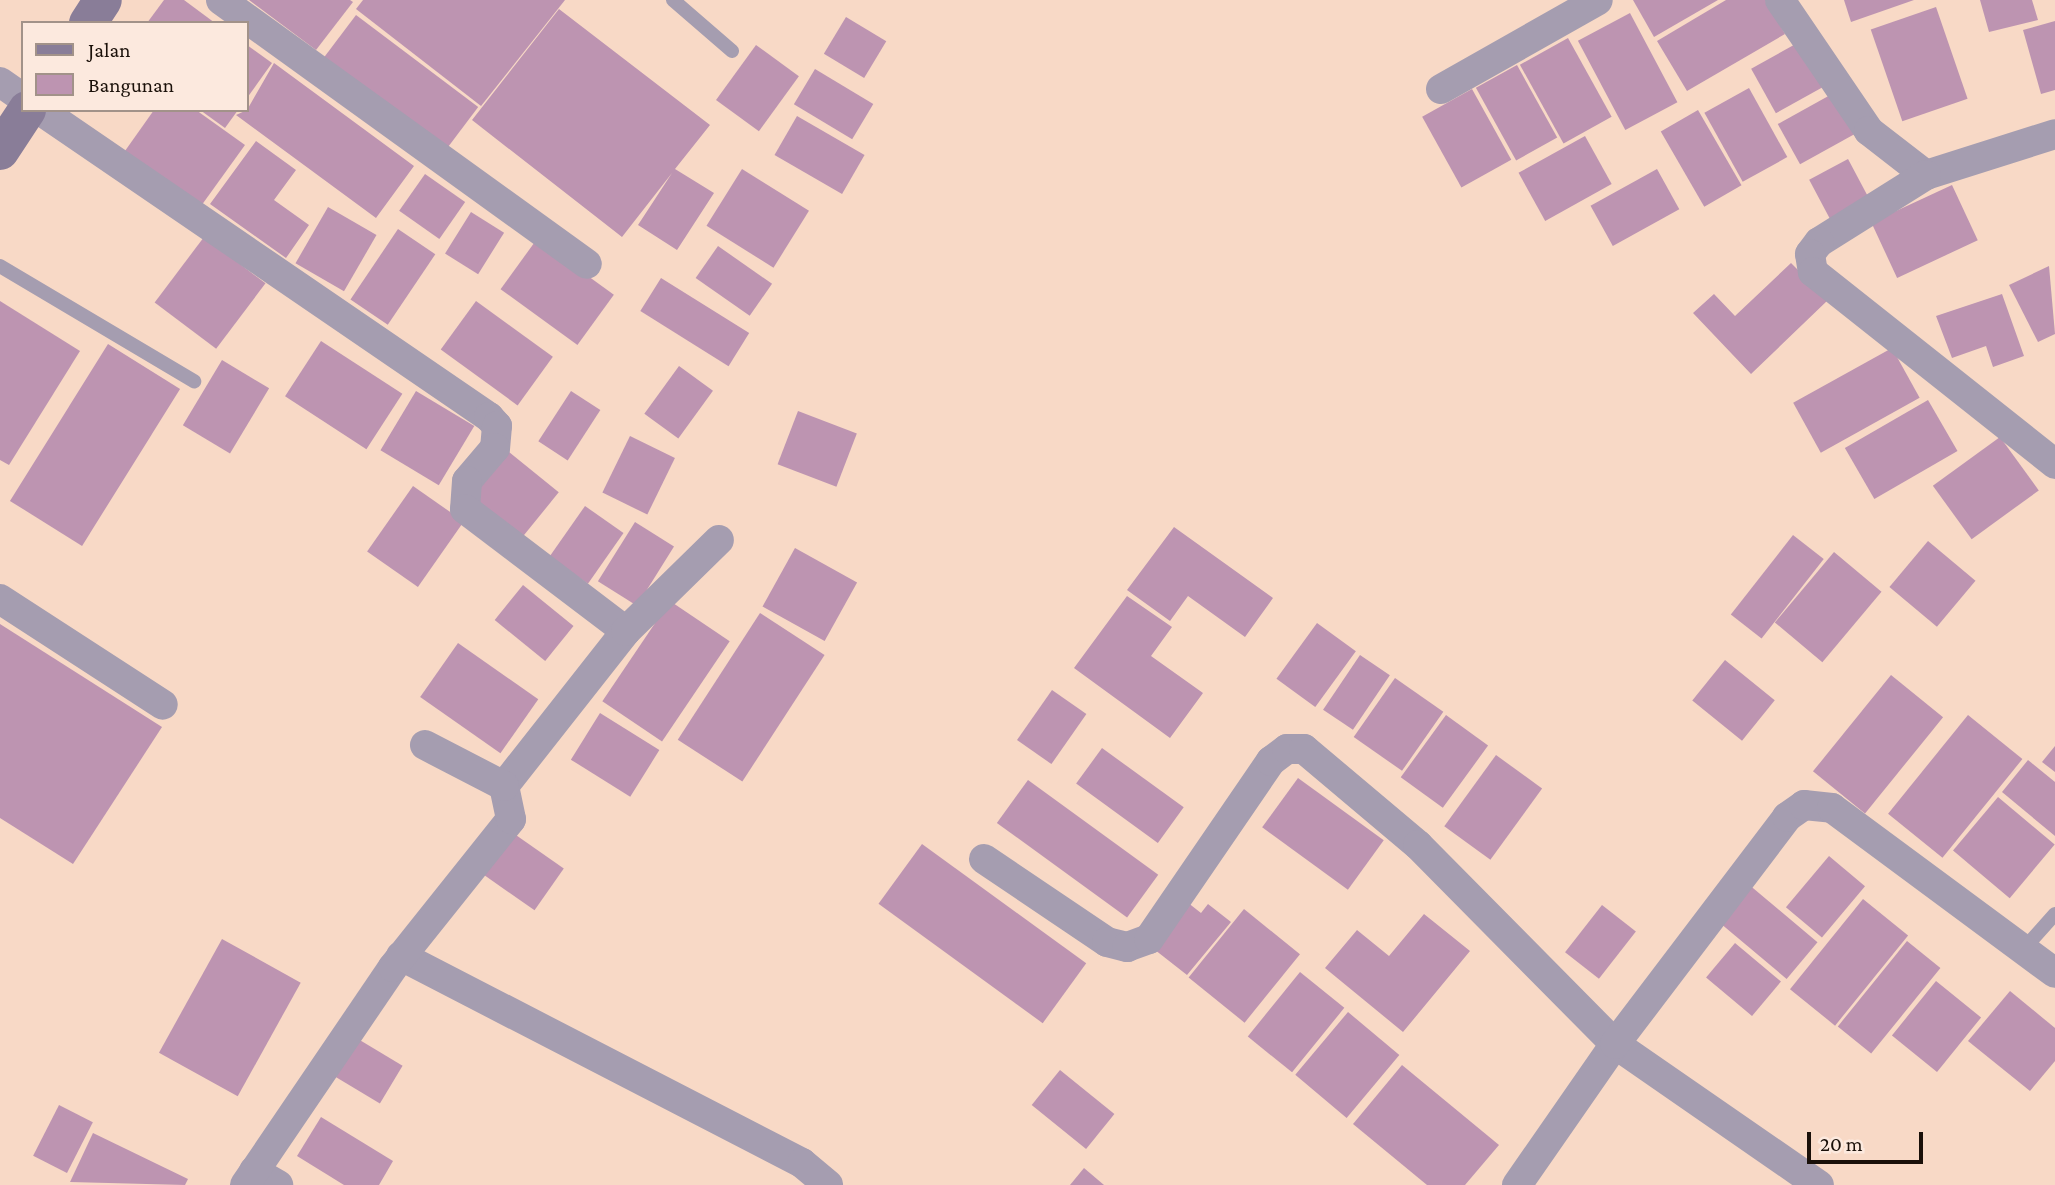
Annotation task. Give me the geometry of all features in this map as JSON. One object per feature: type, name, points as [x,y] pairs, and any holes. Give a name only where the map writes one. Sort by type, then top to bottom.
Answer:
[{"type":"street","points":[[89,21],[103,0]]},
{"type":"street","points":[[220,0],[587,264]]},
{"type":"street","points":[[1441,89],[1598,0]]},
{"type":"street","points":[[1780,0],[1870,131],[1926,175]]},
{"type":"street","points":[[0,82],[21,97]]},
{"type":"street","points":[[0,151],[26,112]]},
{"type":"street","points":[[43,112],[489,417],[497,426],[495,448],[467,481],[466,509],[626,631]]},
{"type":"street","points":[[2055,134],[1926,175],[1819,242],[1810,254],[1813,272],[2055,464]]},
{"type":"street","points":[[504,786],[626,631],[719,540]]},
{"type":"street","points":[[0,599],[163,705]]},
{"type":"street","points":[[259,1180],[401,956],[512,819],[504,786],[425,745]]},
{"type":"street","points":[[984,859],[1108,942],[1127,947],[1149,939],[1271,761],[1287,749],[1304,749],[1418,845],[1615,1044],[1819,1185]]},
{"type":"street","points":[[1517,1185],[1615,1044],[1787,817],[1804,805],[1832,808],[2020,953],[2055,973]]},
{"type":"street","points":[[401,956],[802,1163],[828,1185]]},
{"type":"lane","points":[[673,0],[732,51]]},
{"type":"lane","points":[[0,266],[194,381]]},
{"type":"lane","points":[[2020,953],[2055,914]]},
{"type":"building","points":[[164,0],[184,0],[212,21],[148,21]]},
{"type":"building","points":[[249,0],[350,0],[353,2],[316,50]]},
{"type":"building","points":[[363,0],[565,0],[481,106],[356,9]]},
{"type":"building","points":[[1633,0],[1718,0],[1654,37]]},
{"type":"building","points":[[1726,0],[1765,0],[1785,34],[1687,91],[1657,41]]},
{"type":"building","points":[[1844,0],[1914,0],[1851,22]]},
{"type":"building","points":[[1980,0],[2032,0],[2038,20],[1989,32]]},
{"type":"building","points":[[1936,7],[1968,99],[1902,121],[1871,29]]},
{"type":"building","points":[[559,9],[710,125],[675,169],[714,193],[677,250],[638,225],[672,173],[622,237],[472,120]]},
{"type":"building","points":[[1630,13],[1677,102],[1625,130],[1578,41]]},
{"type":"building","points":[[356,15],[478,107],[444,153],[322,61]]},
{"type":"building","points":[[846,17],[886,41],[864,78],[824,54]]},
{"type":"building","points":[[2055,21],[2055,90],[2041,94],[2023,30]]},
{"type":"building","points":[[1568,38],[1612,117],[1564,143],[1520,65]]},
{"type":"building","points":[[1801,41],[1826,86],[1776,113],[1751,69]]},
{"type":"building","points":[[756,45],[799,76],[759,131],[716,100]]},
{"type":"building","points":[[248,46],[272,63],[248,97]]},
{"type":"building","points":[[274,63],[414,166],[376,218],[236,115],[248,112]]},
{"type":"building","points":[[1517,65],[1557,138],[1516,160],[1476,88]]},
{"type":"building","points":[[815,69],[873,104],[852,139],[794,104]]},
{"type":"building","points":[[1749,88],[1787,157],[1743,182],[1704,113]]},
{"type":"building","points":[[1472,89],[1511,160],[1461,187],[1422,117]]},
{"type":"building","points":[[1832,94],[1854,134],[1800,164],[1778,124]]},
{"type":"building","points":[[1698,110],[1742,185],[1704,207],[1661,132]]},
{"type":"building","points":[[153,112],[199,112],[245,145],[196,213],[120,158]]},
{"type":"building","points":[[203,112],[237,112],[225,128]]},
{"type":"building","points":[[797,116],[865,155],[842,194],[774,155]]},
{"type":"building","points":[[1585,136],[1612,184],[1545,221],[1519,173]]},
{"type":"building","points":[[256,141],[296,170],[274,200],[309,225],[286,258],[210,204]]},
{"type":"building","points":[[1848,159],[1872,204],[1833,225],[1809,180]]},
{"type":"building","points":[[742,169],[809,211],[773,268],[706,226]]},
{"type":"building","points":[[1657,169],[1679,209],[1613,246],[1591,206]]},
{"type":"building","points":[[425,174],[465,202],[439,239],[399,211]]},
{"type":"building","points":[[1952,185],[1978,240],[1897,278],[1871,223]]},
{"type":"building","points":[[328,207],[376,235],[344,291],[296,263]]},
{"type":"building","points":[[471,212],[504,233],[478,274],[445,254]]},
{"type":"building","points":[[398,229],[435,254],[388,325],[350,299]]},
{"type":"building","points":[[204,237],[265,283],[216,349],[155,302]]},
{"type":"building","points":[[537,239],[614,295],[577,345],[501,289]]},
{"type":"building","points":[[718,246],[772,284],[750,316],[696,278]]},
{"type":"building","points":[[1791,263],[1828,300],[1751,374],[1693,313],[1714,294],[1735,316]]},
{"type":"building","points":[[2049,266],[2055,334],[2038,342],[2009,285]]},
{"type":"building","points":[[661,278],[749,333],[729,366],[640,311]]},
{"type":"building","points":[[2002,294],[2024,356],[1993,367],[1986,346],[1952,358],[1936,316]]},
{"type":"building","points":[[0,301],[80,351],[9,465],[0,460]]},
{"type":"building","points":[[476,301],[553,357],[518,405],[441,350]]},
{"type":"building","points":[[321,341],[402,394],[366,449],[285,396]]},
{"type":"building","points":[[108,344],[180,389],[82,546],[10,501]]},
{"type":"building","points":[[1892,348],[1920,398],[1821,453],[1793,403]]},
{"type":"building","points":[[222,360],[269,388],[230,453],[183,425]]},
{"type":"building","points":[[679,366],[713,391],[678,438],[644,414]]},
{"type":"building","points":[[416,391],[474,426],[439,485],[380,450]]},
{"type":"building","points":[[571,391],[600,410],[568,460],[538,441]]},
{"type":"building","points":[[1928,400],[1958,451],[1874,499],[1845,448]]},
{"type":"building","points":[[798,411],[857,434],[836,487],[778,464]]},
{"type":"building","points":[[630,436],[675,458],[647,515],[602,493]]},
{"type":"building","points":[[2000,437],[2039,490],[1972,539],[1933,486]]},
{"type":"building","points":[[509,452],[559,492],[522,537],[472,497]]},
{"type":"building","points":[[413,486],[464,522],[418,587],[367,552]]},
{"type":"building","points":[[585,506],[624,533],[588,584],[549,557]]},
{"type":"building","points":[[635,522],[674,546],[637,606],[598,581]]},
{"type":"building","points":[[1174,527],[1273,598],[1245,637],[1188,596],[1170,621],[1127,590]]},
{"type":"building","points":[[1793,535],[1824,559],[1762,639],[1731,615]]},
{"type":"building","points":[[1928,541],[1975,581],[1937,627],[1889,587]]},
{"type":"building","points":[[795,548],[857,582],[825,641],[763,607]]},
{"type":"building","points":[[1834,552],[1881,592],[1822,662],[1775,622]]},
{"type":"building","points":[[523,585],[574,626],[545,661],[495,620]]},
{"type":"building","points":[[1127,596],[1172,627],[1151,656],[1203,693],[1170,738],[1074,668]]},
{"type":"building","points":[[670,601],[730,641],[662,742],[602,701]]},
{"type":"building","points":[[760,613],[825,655],[742,782],[678,740]]},
{"type":"building","points":[[1317,623],[1356,651],[1315,707],[1276,679]]},
{"type":"building","points":[[0,624],[162,727],[73,864],[0,818]]},
{"type":"building","points":[[458,643],[538,699],[500,753],[420,697]]},
{"type":"building","points":[[1360,655],[1390,675],[1353,730],[1323,710]]},
{"type":"building","points":[[1725,660],[1775,700],[1742,741],[1692,700]]},
{"type":"building","points":[[1891,675],[1943,717],[1865,814],[1813,771]]},
{"type":"building","points":[[1395,678],[1443,712],[1402,771],[1354,737]]},
{"type":"building","points":[[1052,690],[1086,714],[1051,764],[1017,740]]},
{"type":"building","points":[[600,713],[659,750],[630,797],[571,760]]},
{"type":"building","points":[[1446,715],[1488,746],[1443,808],[1401,777]]},
{"type":"building","points":[[1968,715],[2022,759],[1942,858],[1888,814]]},
{"type":"building","points":[[2055,746],[2055,772],[2042,762]]},
{"type":"building","points":[[1102,748],[1184,807],[1158,843],[1076,784]]},
{"type":"building","points":[[1496,755],[1542,789],[1490,860],[1444,826]]},
{"type":"building","points":[[2028,760],[2055,782],[2055,836],[2002,792]]},
{"type":"building","points":[[1298,778],[1384,840],[1348,890],[1262,827]]},
{"type":"building","points":[[1028,780],[1158,875],[1127,918],[997,823]]},
{"type":"building","points":[[1998,797],[2055,845],[2010,898],[1953,851]]},
{"type":"building","points":[[513,833],[564,869],[535,910],[484,875]]},
{"type":"building","points":[[922,844],[1086,963],[1043,1023],[879,904]]},
{"type":"building","points":[[1829,856],[1865,886],[1822,938],[1786,907]]},
{"type":"building","points":[[1747,883],[1817,942],[1787,979],[1716,920]]},
{"type":"building","points":[[1863,899],[1908,936],[1835,1026],[1790,989]]},
{"type":"building","points":[[1187,902],[1201,913],[1208,904],[1231,922],[1187,975],[1150,946]]},
{"type":"building","points":[[1602,905],[1636,931],[1599,979],[1565,952]]},
{"type":"building","points":[[1244,909],[1300,954],[1245,1023],[1189,977]]},
{"type":"building","points":[[1424,914],[1470,951],[1403,1032],[1325,968],[1357,930],[1389,956]]},
{"type":"building","points":[[222,939],[301,983],[238,1096],[159,1053]]},
{"type":"building","points":[[1907,941],[1940,968],[1871,1054],[1838,1026]]},
{"type":"building","points":[[1735,943],[1781,982],[1752,1016],[1706,977]]},
{"type":"building","points":[[1300,972],[1344,1008],[1292,1072],[1248,1037]]},
{"type":"building","points":[[1936,981],[1981,1018],[1937,1072],[1892,1035]]},
{"type":"building","points":[[2010,991],[2055,1028],[2055,1061],[2030,1091],[1968,1041]]},
{"type":"building","points":[[1348,1012],[1399,1055],[1347,1118],[1295,1075]]},
{"type":"building","points":[[358,1039],[403,1066],[380,1103],[335,1077]]},
{"type":"building","points":[[1402,1065],[1499,1145],[1465,1185],[1427,1185],[1353,1124]]},
{"type":"building","points":[[1060,1070],[1114,1114],[1086,1149],[1032,1105]]},
{"type":"building","points":[[59,1105],[93,1122],[67,1173],[33,1156]]},
{"type":"building","points":[[321,1117],[393,1161],[379,1185],[344,1185],[297,1156]]},
{"type":"building","points":[[93,1133],[188,1179],[185,1185],[70,1182]]},
{"type":"building","points":[[1084,1168],[1104,1185],[1070,1185]]}]
